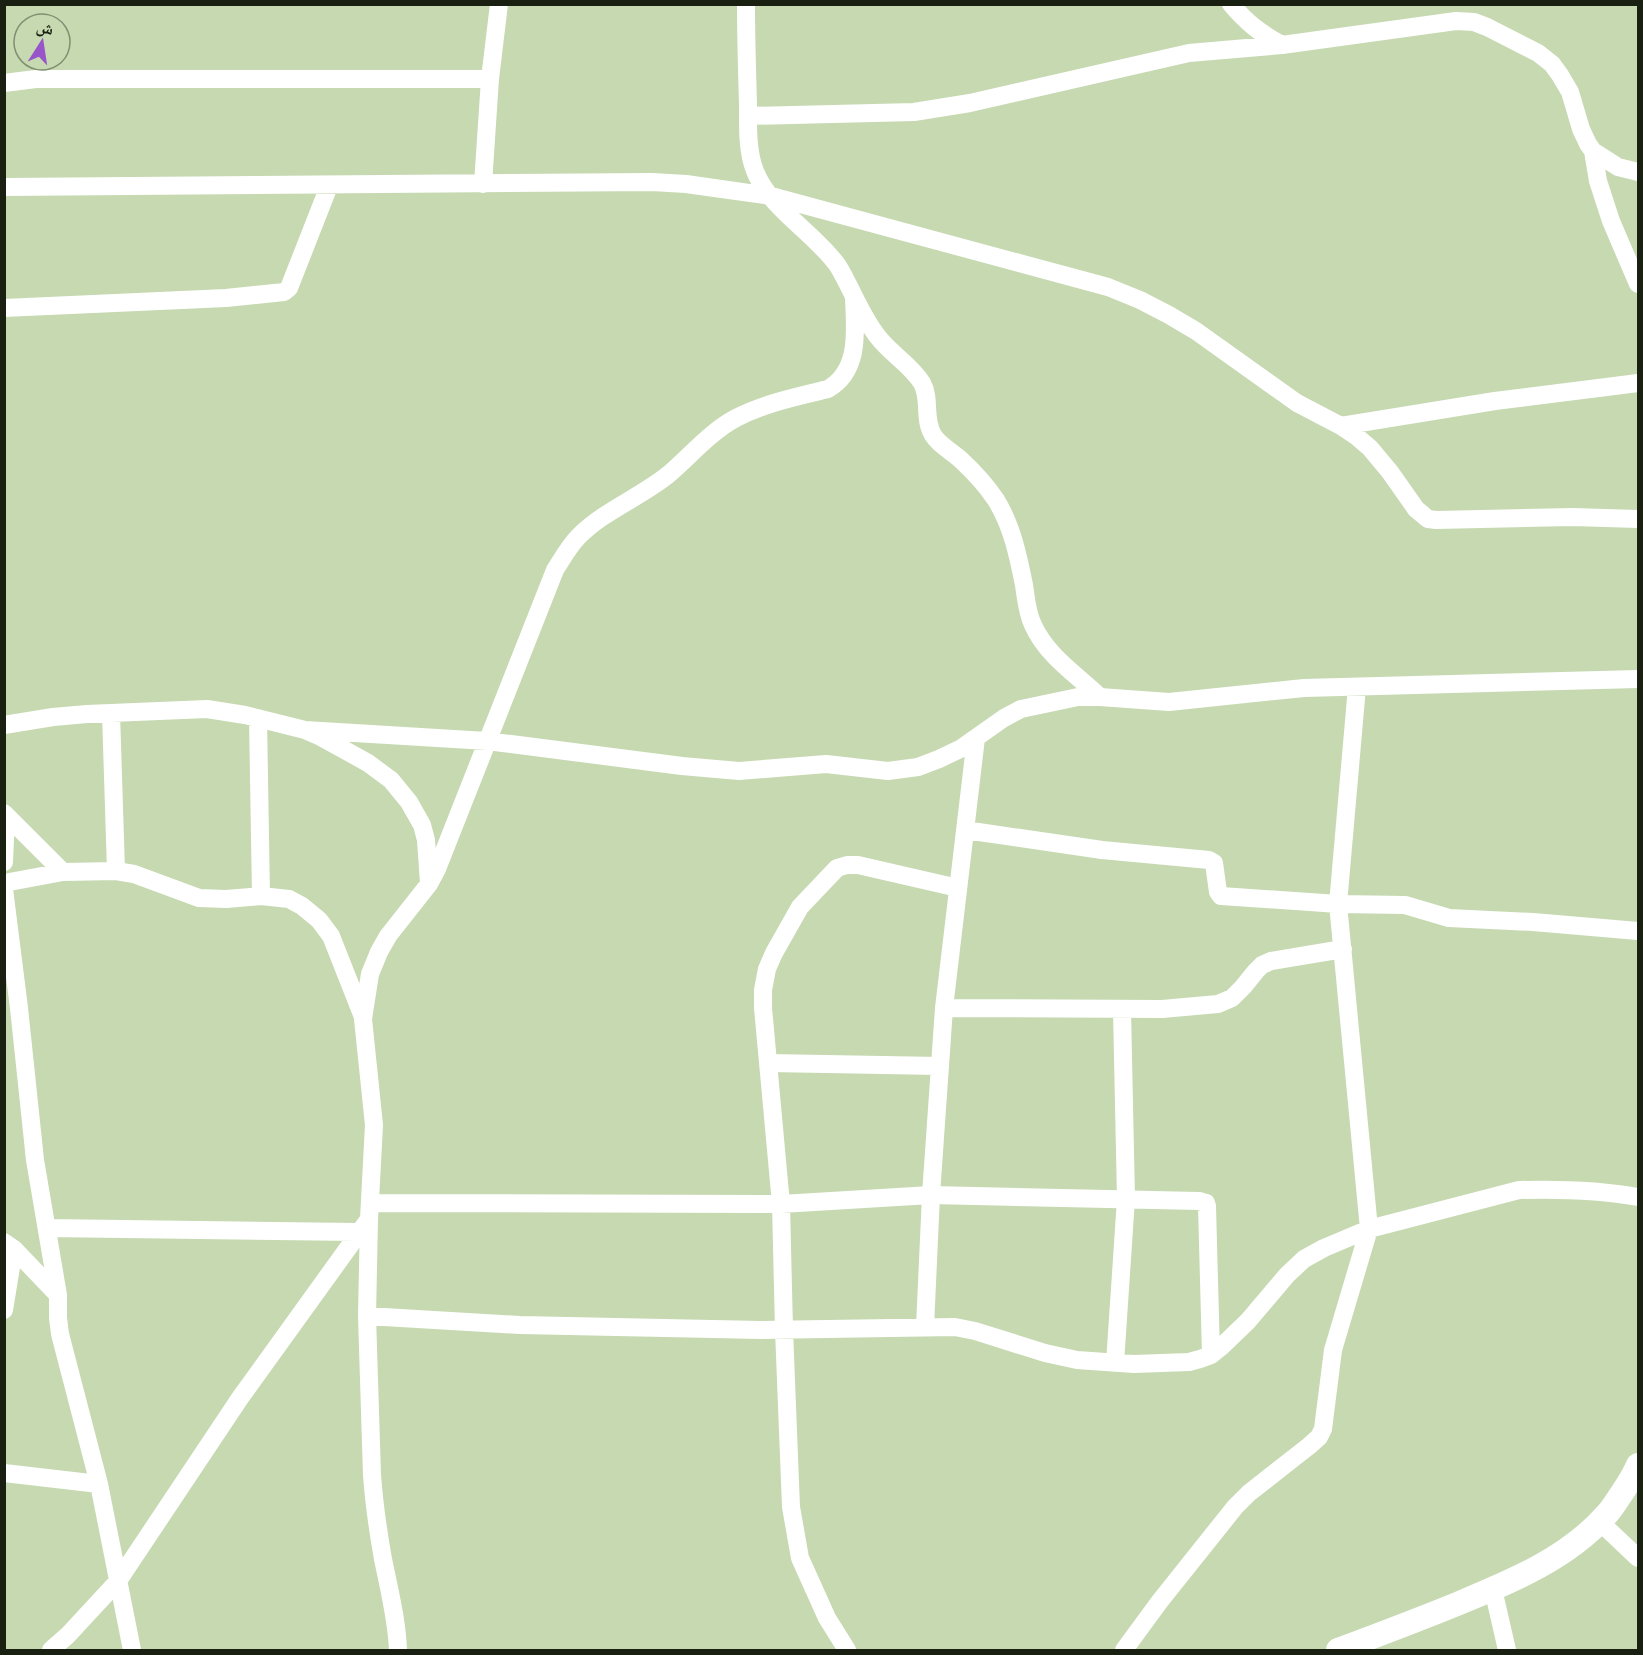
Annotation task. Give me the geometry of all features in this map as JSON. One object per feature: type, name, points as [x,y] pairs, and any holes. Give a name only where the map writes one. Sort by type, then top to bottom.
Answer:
[{"type":"street","points":[[483,184],[490,79],[499,4]]},
{"type":"street","points":[[746,4],[748,116],[751,159],[755,172],[771,196],[828,254],[838,267],[871,328],[922,384],[926,394],[928,420],[934,437],[982,481],[1009,524],[1020,562],[1031,622],[1036,632],[1042,642],[1068,670],[1100,697]]},
{"type":"street","points":[[1231,4],[1248,24],[1282,45]]},
{"type":"street","points":[[748,116],[914,112],[970,103],[1189,53],[1282,45],[1456,21],[1474,22],[1538,53],[1552,64],[1570,92],[1581,129],[1593,151],[1618,166],[1638,171]]},
{"type":"street","points":[[4,83],[46,79],[490,79]]},
{"type":"street","points":[[1593,151],[1598,182],[1611,221],[1638,284]]},
{"type":"street","points":[[4,187],[652,182],[686,184],[771,196],[1108,287],[1140,300],[1196,332],[1297,404],[1341,426],[1370,447],[1416,509],[1428,519],[1573,517],[1638,519]]},
{"type":"street","points":[[4,308],[226,298],[284,292],[289,288],[329,186]]},
{"type":"street","points":[[398,1650],[392,1601],[382,1557],[374,1500],[366,1218],[374,1125],[363,1018],[370,974],[388,936],[429,884],[443,855],[555,570],[577,538],[591,525],[668,475],[722,427],[737,418],[768,404],[833,386],[851,361],[855,338],[854,297]]},
{"type":"street","points":[[1341,426],[1494,401],[1638,383]]},
{"type":"street","points":[[305,730],[488,741],[739,771],[826,764],[888,771],[918,767],[939,759],[960,749],[1021,709],[1078,697],[1169,702],[1304,688],[1638,679]]},
{"type":"street","points":[[1125,1650],[1160,1601],[1235,1507],[1249,1493],[1309,1446],[1319,1437],[1323,1429],[1332,1350],[1369,1229],[1338,904],[1357,687]]},
{"type":"street","points":[[4,725],[53,717],[207,709],[258,718],[305,730],[368,764],[391,780],[409,802],[422,825],[426,840],[429,884]]},
{"type":"street","points":[[111,713],[116,871]]},
{"type":"street","points":[[258,718],[261,896]]},
{"type":"street","points":[[925,1327],[931,1195],[944,1008],[976,738]]},
{"type":"street","points":[[5,814],[63,872]]},
{"type":"street","points":[[4,862],[5,814]]},
{"type":"street","points":[[965,830],[1102,850],[1209,860],[1214,863],[1218,892],[1221,896],[1338,904],[1405,905],[1449,918],[1638,931]]},
{"type":"street","points":[[847,1650],[818,1598],[800,1558],[794,1533],[784,1330],[781,1204],[763,990],[767,969],[774,953],[800,907],[837,868],[858,865],[958,888]]},
{"type":"street","points":[[4,883],[63,872],[116,871],[134,874],[199,898],[226,899],[261,896],[289,899],[302,906],[320,921],[331,936],[363,1018]]},
{"type":"street","points":[[4,889],[19,1008],[34,1160],[58,1294],[60,1334],[99,1484],[132,1650]]},
{"type":"street","points":[[944,1008],[1122,1010],[1218,1004],[1232,998],[1256,971],[1271,961],[1343,949]]},
{"type":"street","points":[[1115,1363],[1126,1199],[1122,1010]]},
{"type":"street","points":[[768,1063],[940,1066]]},
{"type":"street","points":[[367,1316],[520,1325],[784,1330],[955,1327],[975,1330],[1045,1353],[1077,1360],[1115,1363],[1189,1362],[1211,1355],[1221,1347],[1248,1321],[1287,1275],[1304,1259],[1369,1229],[1519,1190],[1619,1193],[1638,1197]]},
{"type":"street","points":[[47,1228],[781,1204],[931,1195],[1192,1200],[1206,1203],[1211,1355]]},
{"type":"street","points":[[51,1650],[118,1581],[240,1398],[366,1218]]},
{"type":"street","points":[[9,1246],[58,1294]]},
{"type":"street","points":[[4,1310],[9,1246]]},
{"type":"street","points":[[1338,1650],[1512,1581],[1544,1563],[1572,1545],[1600,1522],[1637,1471]]},
{"type":"street","points":[[4,1473],[99,1484]]},
{"type":"street","points":[[1600,1522],[1638,1558]]},
{"type":"street","points":[[1492,1589],[1507,1650]]}]
